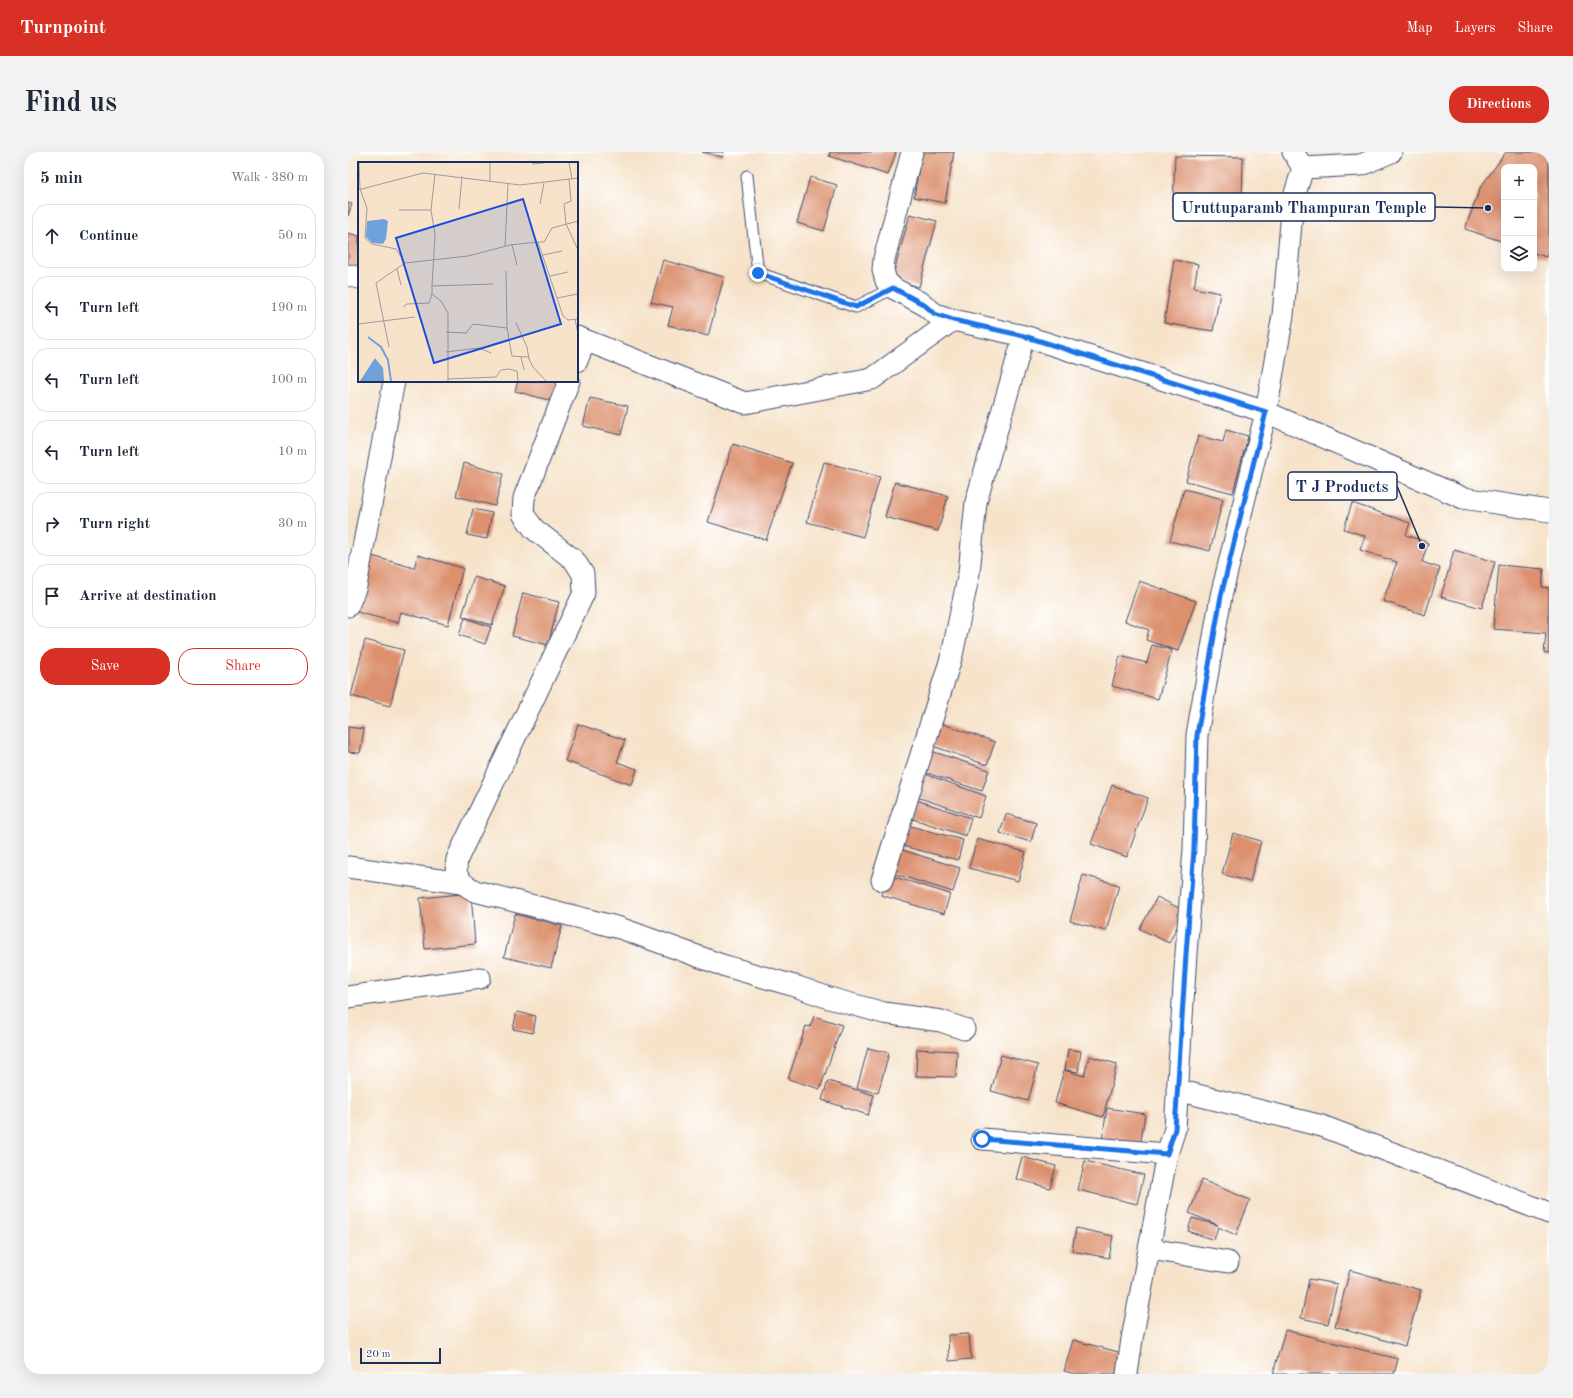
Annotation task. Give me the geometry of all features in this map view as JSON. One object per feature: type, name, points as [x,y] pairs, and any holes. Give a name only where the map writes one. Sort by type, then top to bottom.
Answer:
[{"type":"street","points":[[912,152],[884,259],[883,270],[886,281],[893,288],[923,304],[935,314],[953,320],[1024,336],[1266,412],[1463,498],[1549,511]]},
{"type":"street","points":[[1127,1374],[1132,1339],[1167,1154],[1175,1129],[1194,849],[1197,735],[1221,596],[1266,412],[1283,315],[1298,160],[1361,165],[1391,152]]},
{"type":"street","points":[[348,275],[358,278]]},
{"type":"street","points":[[578,355],[581,338],[745,403],[872,379],[953,320]]},
{"type":"street","points":[[882,880],[952,654],[969,573],[976,502],[1024,336]]},
{"type":"street","points":[[348,606],[356,586],[394,382]]},
{"type":"street","points":[[460,883],[455,872],[456,859],[584,594],[583,574],[574,560],[534,529],[523,514],[524,498],[569,382]]},
{"type":"street","points":[[348,867],[460,883],[475,891],[620,928],[722,965],[798,987],[829,998],[884,1013],[941,1021],[964,1029]]},
{"type":"street","points":[[348,997],[480,978]]},
{"type":"street","points":[[1177,1090],[1322,1126],[1549,1213]]},
{"type":"street","points":[[982,1139],[1167,1154]]},
{"type":"street","points":[[1150,1250],[1228,1262]]},
{"type":"lane","points":[[747,176],[758,273],[856,307],[893,288]]},
{"type":"building","points":[[702,152],[724,152],[723,157]]},
{"type":"building","points":[[830,152],[896,152],[888,175],[829,156]]},
{"type":"building","points":[[922,152],[954,152],[945,203],[914,197]]},
{"type":"building","points":[[1506,152],[1549,152],[1549,251],[1546,257],[1537,254],[1537,164],[1501,164],[1501,241],[1465,229],[1480,188]]},
{"type":"building","points":[[1175,156],[1243,157],[1242,208],[1173,207]]},
{"type":"building","points":[[810,177],[837,185],[824,231],[797,223]]},
{"type":"building","points":[[348,203],[352,204],[348,216]]},
{"type":"building","points":[[910,214],[937,221],[919,287],[892,279]]},
{"type":"building","points":[[348,233],[358,236],[358,269],[348,266]]},
{"type":"building","points":[[663,260],[724,277],[708,336],[668,325],[673,307],[651,302]]},
{"type":"building","points":[[1174,260],[1198,264],[1194,288],[1220,293],[1213,331],[1164,323]]},
{"type":"building","points":[[518,382],[558,382],[552,401],[515,391]]},
{"type":"building","points":[[590,398],[628,406],[621,435],[583,426]]},
{"type":"building","points":[[1226,430],[1248,436],[1233,493],[1186,481],[1198,436],[1223,442]]},
{"type":"building","points":[[733,444],[792,463],[766,540],[708,522]]},
{"type":"building","points":[[824,462],[880,477],[863,537],[807,522]]},
{"type":"building","points":[[464,463],[503,474],[495,506],[456,496]]},
{"type":"building","points":[[895,482],[948,496],[938,531],[885,517]]},
{"type":"building","points":[[1184,489],[1223,499],[1210,551],[1170,541]]},
{"type":"building","points":[[1352,503],[1410,523],[1406,535],[1428,543],[1422,562],[1440,568],[1425,615],[1383,601],[1397,562],[1360,550],[1365,536],[1344,529]]},
{"type":"building","points":[[473,509],[492,513],[487,539],[467,535]]},
{"type":"building","points":[[1454,550],[1495,562],[1482,608],[1441,597]]},
{"type":"building","points":[[418,555],[463,568],[448,625],[401,612],[398,623],[357,612],[372,556],[414,568]]},
{"type":"building","points":[[1499,565],[1544,569],[1542,587],[1549,588],[1549,654],[1544,653],[1546,633],[1493,629]]},
{"type":"building","points":[[474,577],[505,586],[492,625],[462,616]]},
{"type":"building","points":[[1139,581],[1196,601],[1178,651],[1146,640],[1149,630],[1125,621]]},
{"type":"building","points":[[523,593],[559,602],[548,645],[512,636]]},
{"type":"building","points":[[465,618],[491,627],[485,644],[459,635]]},
{"type":"building","points":[[365,640],[404,650],[390,706],[351,696]]},
{"type":"building","points":[[1152,645],[1172,650],[1158,699],[1112,686],[1120,656],[1147,663]]},
{"type":"building","points":[[937,722],[995,742],[987,765],[930,745]]},
{"type":"building","points":[[578,724],[625,740],[617,762],[637,769],[632,785],[565,761]]},
{"type":"building","points":[[348,727],[364,729],[360,753],[348,752]]},
{"type":"building","points":[[931,751],[989,770],[982,791],[924,772]]},
{"type":"building","points":[[925,774],[986,796],[979,818],[917,797]]},
{"type":"building","points":[[1112,785],[1148,798],[1127,857],[1091,844]]},
{"type":"building","points":[[916,800],[971,818],[966,836],[910,818]]},
{"type":"building","points":[[1006,814],[1036,823],[1031,842],[1000,833]]},
{"type":"building","points":[[903,824],[963,840],[958,860],[898,845]]},
{"type":"building","points":[[1233,833],[1261,841],[1250,882],[1222,874]]},
{"type":"building","points":[[977,839],[1026,852],[1018,881],[969,868]]},
{"type":"building","points":[[896,848],[960,868],[953,892],[888,872]]},
{"type":"building","points":[[888,875],[950,894],[944,914],[881,895]]},
{"type":"building","points":[[1083,875],[1119,885],[1106,931],[1070,921]]},
{"type":"building","points":[[471,893],[475,944],[425,949],[420,898]]},
{"type":"building","points":[[1157,897],[1185,911],[1169,943],[1140,929]]},
{"type":"building","points":[[515,914],[562,926],[551,968],[504,957]]},
{"type":"building","points":[[517,1012],[536,1016],[533,1033],[513,1029]]},
{"type":"building","points":[[814,1016],[842,1025],[820,1089],[788,1079],[806,1026],[810,1027]]},
{"type":"building","points":[[868,1048],[889,1053],[878,1093],[857,1088]]},
{"type":"building","points":[[917,1049],[957,1051],[956,1077],[916,1076]]},
{"type":"building","points":[[1068,1049],[1081,1051],[1078,1072],[1065,1070]]},
{"type":"building","points":[[1001,1055],[1038,1065],[1028,1101],[991,1091]]},
{"type":"building","points":[[1089,1056],[1117,1064],[1103,1117],[1055,1103],[1064,1070],[1084,1076]]},
{"type":"building","points":[[828,1081],[874,1095],[868,1115],[822,1100]]},
{"type":"building","points":[[1107,1108],[1145,1114],[1140,1147],[1102,1141]]},
{"type":"building","points":[[1022,1157],[1056,1166],[1050,1188],[1016,1179]]},
{"type":"building","points":[[1085,1161],[1144,1175],[1137,1204],[1078,1190]]},
{"type":"building","points":[[1202,1180],[1250,1200],[1236,1235],[1218,1227],[1214,1240],[1188,1231],[1192,1218],[1218,1225],[1189,1213]]},
{"type":"building","points":[[1076,1228],[1113,1236],[1109,1258],[1072,1251]]},
{"type":"building","points":[[1350,1270],[1421,1290],[1405,1346],[1335,1326]]},
{"type":"building","points":[[1309,1279],[1337,1284],[1328,1324],[1301,1318]]},
{"type":"building","points":[[1285,1330],[1398,1359],[1394,1374],[1273,1374]]},
{"type":"building","points":[[969,1334],[971,1359],[949,1361],[948,1335]]},
{"type":"building","points":[[1073,1340],[1122,1353],[1116,1374],[1075,1374],[1064,1371]]},
{"type":"place","name":"Uruttuparamb Thampuran Temple","points":[[1488,208]]},
{"type":"place","name":"T J Products","points":[[1422,546]]},
{"type":"route","points":[[758,273],[856,307],[893,288],[923,304],[935,314],[953,320],[1024,336],[1266,412],[1221,596],[1197,735],[1194,849],[1175,1129],[1167,1154],[982,1139]]}]
